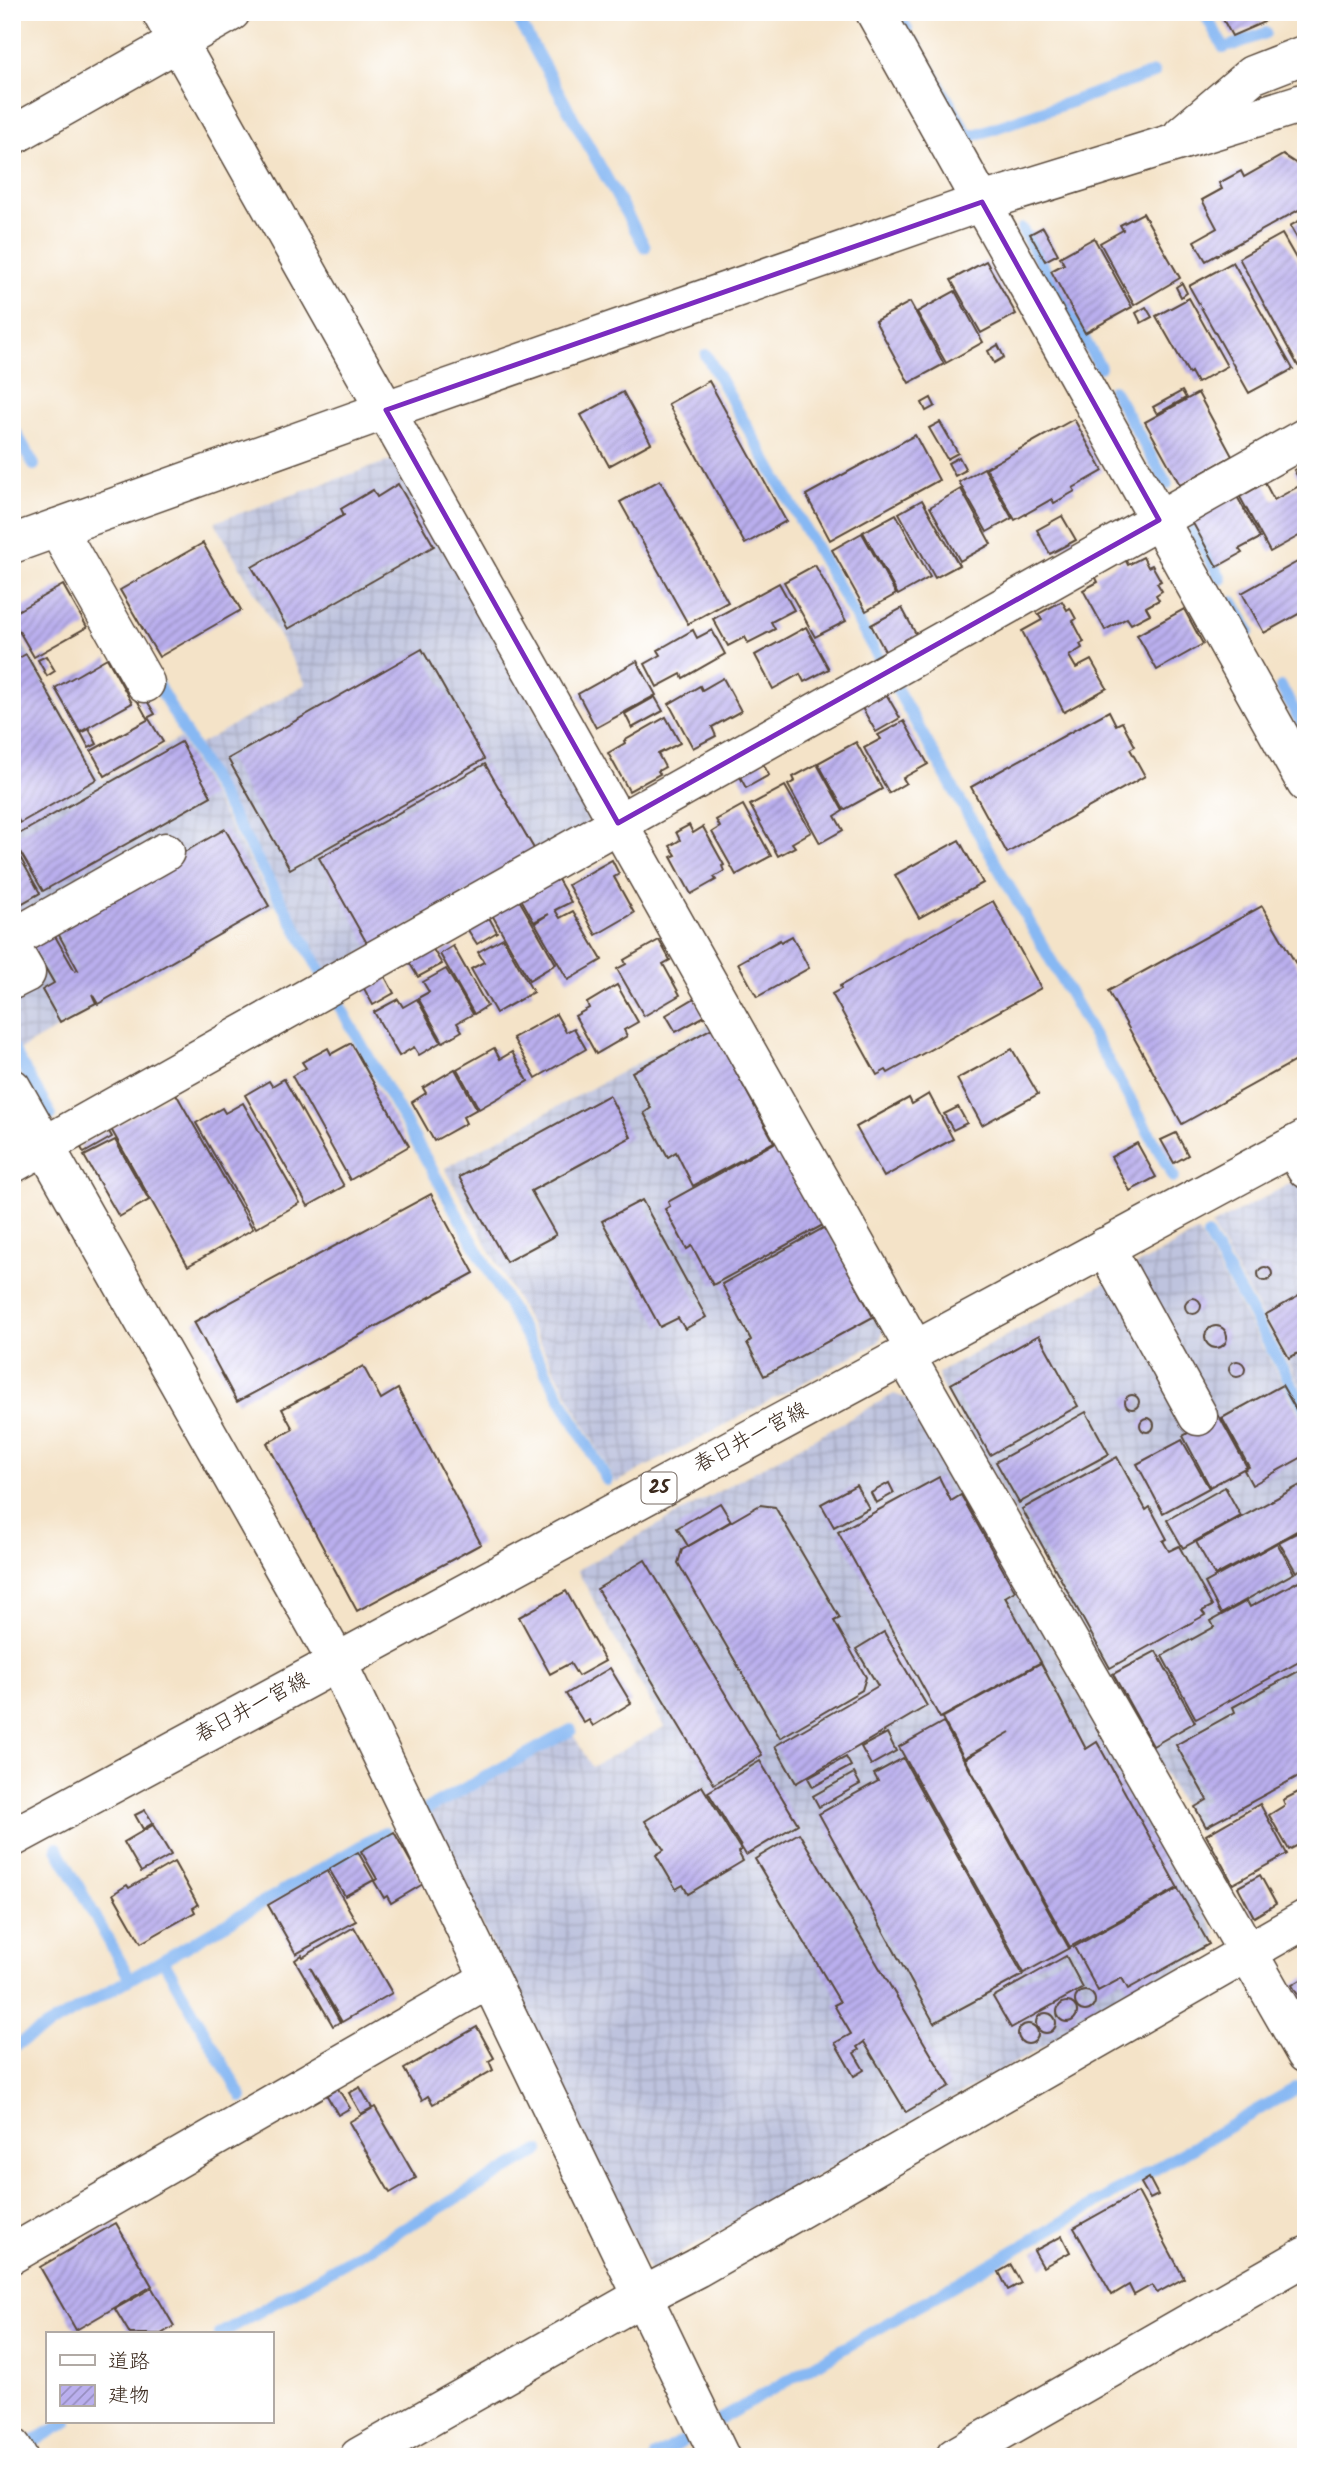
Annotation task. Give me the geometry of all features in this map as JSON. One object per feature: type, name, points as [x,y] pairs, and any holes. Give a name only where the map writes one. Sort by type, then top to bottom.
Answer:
[{"type":"street","points":[[12,135],[169,27],[231,12]]},
{"type":"street","points":[[874,12],[1306,783]]},
{"type":"street","points":[[169,27],[618,823],[910,1352],[1306,2054]]},
{"type":"street","points":[[1170,145],[1252,75],[1306,54]]},
{"type":"street","points":[[12,544],[982,202],[1306,102]]},
{"type":"street","points":[[12,1164],[1306,437]]},
{"type":"street","points":[[57,528],[145,683]]},
{"type":"street","points":[[12,939],[165,852]]},
{"type":"street","points":[[12,949],[26,973],[12,980]]},
{"type":"street","points":[[12,1088],[337,1662],[720,2457]]},
{"type":"street","name":"春日井一宮線","points":[[12,1838],[1105,1247],[1301,1152]]},
{"type":"street","points":[[1105,1247],[1198,1416]]},
{"type":"street","points":[[359,2457],[697,2268],[1306,1919]]},
{"type":"street","points":[[12,2254],[489,1979]]},
{"type":"street","points":[[955,2457],[1306,2256]]},
{"type":"street","points":[[12,2447],[18,2457]]},
{"type":"highlighted area","points":[[982,202],[1159,520],[618,823],[386,410]]},
{"type":"shaded area","points":[[394,459],[592,809],[586,826],[327,973],[198,745],[306,684],[215,522]]},
{"type":"shaded area","points":[[12,624],[102,781],[180,738],[274,905],[18,1051],[12,1040]]},
{"type":"shaded area","points":[[713,1022],[885,1327],[879,1342],[616,1483],[445,1168]]},
{"type":"shaded area","points":[[1306,1175],[1306,1395],[1211,1226]]},
{"type":"shaded area","points":[[1198,1232],[1306,1425],[1306,1774],[1198,1833],[940,1383],[938,1373]]},
{"type":"shaded area","points":[[894,1394],[913,1401],[1216,1932],[1215,1949],[649,2271],[428,1812],[571,1731],[592,1767],[664,1727],[577,1570]]},
{"type":"building","points":[[1219,12],[1259,12],[1264,22],[1232,36]]},
{"type":"building","points":[[1283,155],[1306,170],[1306,206],[1206,261],[1194,241],[1217,228],[1202,200],[1222,189],[1219,183],[1241,171],[1244,177]]},
{"type":"building","points":[[1143,213],[1180,278],[1134,305],[1100,243],[1123,230],[1120,225]]},
{"type":"building","points":[[1306,217],[1306,254],[1290,226]]},
{"type":"building","points":[[1043,227],[1058,254],[1045,261],[1030,234]]},
{"type":"building","points":[[1282,234],[1306,276],[1306,362],[1298,366],[1239,258]]},
{"type":"building","points":[[1094,238],[1132,307],[1085,333],[1051,271],[1064,264],[1060,257]]},
{"type":"building","points":[[986,261],[1016,314],[981,333],[951,280]]},
{"type":"building","points":[[1233,262],[1293,369],[1249,393],[1189,286]]},
{"type":"building","points":[[1182,283],[1187,293],[1181,297],[1176,287]]},
{"type":"building","points":[[955,291],[983,342],[946,363],[917,312]]},
{"type":"building","points":[[1189,298],[1227,366],[1197,383],[1191,372],[1189,374],[1156,316]]},
{"type":"building","points":[[910,302],[944,364],[909,383],[875,321]]},
{"type":"building","points":[[1146,307],[1152,317],[1141,323],[1136,313]]},
{"type":"building","points":[[998,345],[1004,357],[994,363],[988,351]]},
{"type":"building","points":[[709,381],[786,521],[745,544],[668,404]]},
{"type":"building","points":[[1182,391],[1186,398],[1157,414],[1153,407]]},
{"type":"building","points":[[623,392],[651,443],[609,466],[581,415]]},
{"type":"building","points":[[1198,393],[1232,456],[1180,485],[1145,422]]},
{"type":"building","points":[[931,398],[935,406],[926,411],[922,403]]},
{"type":"building","points":[[1074,419],[1103,471],[1073,488],[1075,491],[1054,503],[1052,499],[1015,520],[986,468]]},
{"type":"building","points":[[940,422],[958,453],[947,459],[929,428]]},
{"type":"building","points":[[915,435],[939,480],[830,540],[806,495]]},
{"type":"building","points":[[959,457],[966,470],[955,476],[948,463]]},
{"type":"building","points":[[1306,464],[1306,492],[1294,470]]},
{"type":"building","points":[[984,468],[1012,518],[987,532],[959,482]]},
{"type":"building","points":[[660,480],[728,602],[688,624],[620,502]]},
{"type":"building","points":[[1265,483],[1274,500],[1299,486],[1306,497],[1306,532],[1270,552],[1240,497]]},
{"type":"building","points":[[398,484],[434,546],[288,629],[252,567],[344,515],[341,509],[373,490],[377,497]]},
{"type":"building","points":[[961,489],[991,544],[960,561],[930,507]]},
{"type":"building","points":[[1234,491],[1260,538],[1239,549],[1242,553],[1217,567],[1189,516]]},
{"type":"building","points":[[922,500],[959,565],[935,578],[899,513]]},
{"type":"building","points":[[896,514],[930,577],[898,595],[863,532]]},
{"type":"building","points":[[1062,516],[1076,540],[1050,554],[1037,530]]},
{"type":"building","points":[[862,533],[896,594],[866,611],[832,550]]},
{"type":"building","points":[[203,543],[241,610],[159,657],[120,590]]},
{"type":"building","points":[[1143,557],[1148,567],[1152,565],[1161,581],[1157,583],[1162,591],[1156,595],[1159,600],[1146,607],[1150,614],[1131,624],[1127,618],[1105,630],[1083,590],[1098,582],[1095,576],[1125,559],[1128,565]]},
{"type":"building","points":[[1299,561],[1306,573],[1306,610],[1264,633],[1242,593]]},
{"type":"building","points":[[815,565],[846,621],[815,637],[784,582]]},
{"type":"building","points":[[779,583],[794,610],[771,622],[775,629],[748,643],[745,637],[728,646],[713,619]]},
{"type":"building","points":[[63,585],[87,627],[34,657],[12,619],[12,614]]},
{"type":"building","points":[[1062,601],[1076,619],[1073,621],[1084,642],[1080,644],[1082,648],[1069,656],[1076,668],[1091,660],[1107,688],[1064,712],[1022,631],[1042,620],[1038,614]]},
{"type":"building","points":[[902,608],[917,636],[886,653],[871,625]]},
{"type":"building","points":[[1184,609],[1203,644],[1157,670],[1137,635]]},
{"type":"building","points":[[806,627],[829,669],[804,682],[800,674],[773,689],[755,655]]},
{"type":"building","points":[[693,630],[697,638],[712,630],[725,654],[683,678],[681,674],[657,687],[645,664],[661,655],[658,650]]},
{"type":"building","points":[[422,649],[484,759],[290,869],[228,759]]},
{"type":"building","points":[[26,654],[97,779],[20,823],[12,810],[12,662]]},
{"type":"building","points":[[46,656],[55,671],[47,676],[38,660]]},
{"type":"building","points":[[107,658],[132,703],[80,732],[55,688]]},
{"type":"building","points":[[637,661],[656,695],[596,728],[578,694]]},
{"type":"building","points":[[723,678],[741,711],[712,727],[716,736],[693,748],[669,704],[700,686],[702,690]]},
{"type":"building","points":[[885,692],[900,718],[876,732],[861,706]]},
{"type":"building","points":[[144,696],[155,714],[147,718],[137,700]]},
{"type":"building","points":[[655,697],[663,711],[632,728],[625,714]]},
{"type":"building","points":[[1109,711],[1116,725],[1122,722],[1135,746],[1130,749],[1145,776],[1007,853],[971,787]]},
{"type":"building","points":[[666,717],[680,743],[658,754],[665,767],[658,771],[660,774],[629,791],[608,753]]},
{"type":"building","points":[[149,719],[163,742],[105,776],[91,751]]},
{"type":"building","points":[[904,721],[928,764],[903,778],[906,783],[889,793],[864,748],[881,739],[878,735]]},
{"type":"building","points":[[89,729],[97,744],[89,748],[81,733]]},
{"type":"building","points":[[181,742],[211,796],[43,891],[12,838]]},
{"type":"building","points":[[856,742],[882,789],[844,810],[818,763]]},
{"type":"building","points":[[761,760],[769,775],[746,788],[738,773]]},
{"type":"building","points":[[485,764],[536,852],[369,947],[319,858]]},
{"type":"building","points":[[817,764],[843,811],[835,816],[843,830],[820,843],[788,785],[795,781],[793,777]]},
{"type":"building","points":[[785,786],[811,832],[792,843],[795,847],[778,856],[750,805]]},
{"type":"building","points":[[743,805],[771,856],[736,875],[712,832],[720,827],[716,820]]},
{"type":"building","points":[[689,825],[693,833],[703,827],[724,865],[724,871],[714,877],[716,880],[691,894],[671,857],[676,855],[670,846],[680,840],[676,832]]},
{"type":"building","points":[[225,829],[269,906],[98,1004],[92,994],[96,1003],[60,1022],[42,990],[54,983],[30,941],[51,929],[75,971],[78,970],[54,926]]},
{"type":"building","points":[[959,840],[983,883],[919,918],[895,875]]},
{"type":"building","points":[[12,843],[40,893],[12,909]]},
{"type":"building","points":[[612,860],[619,874],[614,877],[634,913],[596,935],[568,885]]},
{"type":"building","points":[[556,876],[571,902],[555,910],[560,918],[573,911],[602,960],[568,980],[535,923],[549,914],[534,922],[520,897]]},
{"type":"building","points":[[518,898],[556,964],[529,980],[491,913]]},
{"type":"building","points":[[993,901],[1041,988],[888,1073],[886,1070],[877,1075],[832,994],[841,989],[840,986]]},
{"type":"building","points":[[1262,906],[1306,981],[1306,1055],[1182,1124],[1108,991]]},
{"type":"building","points":[[487,914],[497,932],[477,944],[466,927]]},
{"type":"building","points":[[792,936],[809,968],[757,997],[738,963]]},
{"type":"building","points":[[503,938],[533,992],[496,1013],[471,969],[484,962],[478,952]]},
{"type":"building","points":[[659,940],[670,960],[663,964],[680,995],[644,1016],[617,969],[626,964],[624,960]]},
{"type":"building","points":[[431,946],[442,964],[418,977],[407,959]]},
{"type":"building","points":[[453,946],[487,1006],[474,1014],[440,954]]},
{"type":"building","points":[[446,969],[473,1014],[457,1023],[462,1031],[443,1042],[418,998],[429,992],[423,982]]},
{"type":"building","points":[[383,973],[394,993],[373,1005],[362,985]]},
{"type":"building","points":[[617,985],[638,1022],[624,1030],[627,1036],[596,1054],[575,1016],[589,1008],[587,1003]]},
{"type":"building","points":[[695,998],[705,1016],[676,1032],[666,1015]]},
{"type":"building","points":[[398,999],[403,1007],[417,999],[441,1042],[419,1055],[414,1047],[399,1056],[374,1012]]},
{"type":"building","points":[[556,1014],[566,1032],[574,1028],[586,1049],[536,1078],[513,1038]]},
{"type":"building","points":[[712,1028],[774,1142],[693,1186],[676,1152],[668,1157],[644,1113],[651,1108],[632,1072]]},
{"type":"building","points":[[351,1043],[409,1146],[350,1180],[292,1076],[306,1068],[302,1062],[328,1048],[331,1054]]},
{"type":"building","points":[[494,1048],[500,1059],[512,1052],[528,1081],[479,1109],[457,1069]]},
{"type":"building","points":[[1012,1049],[1038,1094],[982,1125],[957,1079]]},
{"type":"building","points":[[455,1069],[477,1109],[463,1117],[466,1123],[434,1141],[412,1102],[426,1093],[423,1088]]},
{"type":"building","points":[[284,1079],[344,1186],[308,1206],[245,1095],[269,1081],[272,1086]]},
{"type":"building","points":[[175,1092],[253,1229],[188,1266],[111,1129]]},
{"type":"building","points":[[929,1094],[953,1139],[884,1177],[856,1127],[909,1098],[912,1104]]},
{"type":"building","points":[[609,1095],[631,1137],[531,1191],[556,1235],[506,1262],[459,1177]]},
{"type":"building","points":[[243,1103],[300,1203],[256,1228],[196,1123],[222,1108],[225,1113]]},
{"type":"building","points":[[958,1107],[967,1123],[953,1130],[944,1114]]},
{"type":"building","points":[[108,1130],[112,1137],[84,1153],[80,1146]]},
{"type":"building","points":[[1176,1133],[1188,1155],[1174,1163],[1161,1140]]},
{"type":"building","points":[[115,1140],[149,1200],[119,1217],[84,1156]]},
{"type":"building","points":[[778,1141],[823,1225],[713,1285],[692,1246],[687,1249],[665,1209],[670,1206],[668,1202]]},
{"type":"building","points":[[1137,1143],[1156,1177],[1130,1191],[1111,1157]]},
{"type":"building","points":[[431,1194],[474,1273],[237,1402],[194,1322]]},
{"type":"building","points":[[642,1200],[706,1317],[685,1329],[678,1318],[660,1327],[602,1221]]},
{"type":"building","points":[[825,1227],[873,1317],[764,1376],[747,1343],[751,1340],[722,1284]]},
{"type":"building","points":[[1265,1267],[1270,1269],[1270,1279],[1265,1281],[1260,1279],[1258,1274],[1260,1269]]},
{"type":"building","points":[[1306,1292],[1306,1349],[1289,1358],[1265,1315]]},
{"type":"building","points":[[1193,1298],[1199,1300],[1199,1312],[1193,1314],[1187,1312],[1185,1306],[1187,1300]]},
{"type":"building","points":[[1216,1326],[1224,1329],[1227,1337],[1224,1345],[1216,1348],[1208,1345],[1205,1337],[1208,1329]]},
{"type":"building","points":[[1039,1335],[1078,1406],[990,1455],[951,1384]]},
{"type":"building","points":[[1237,1361],[1243,1363],[1243,1375],[1237,1377],[1231,1375],[1229,1369],[1231,1363]]},
{"type":"building","points":[[363,1366],[381,1399],[398,1389],[481,1544],[357,1611],[267,1443],[293,1429],[282,1409]]},
{"type":"building","points":[[1282,1385],[1306,1427],[1306,1455],[1252,1485],[1244,1470],[1249,1467],[1222,1418]]},
{"type":"building","points":[[1132,1395],[1137,1397],[1137,1407],[1132,1409],[1127,1407],[1125,1402],[1127,1397]]},
{"type":"building","points":[[1086,1412],[1109,1454],[1019,1503],[996,1462]]},
{"type":"building","points":[[1219,1416],[1247,1467],[1210,1487],[1183,1436]]},
{"type":"building","points":[[1147,1418],[1152,1420],[1152,1430],[1147,1432],[1142,1430],[1140,1425],[1142,1420]]},
{"type":"building","points":[[1182,1440],[1209,1488],[1163,1513],[1137,1464]]},
{"type":"building","points":[[1117,1457],[1146,1510],[1150,1507],[1167,1539],[1163,1541],[1169,1551],[1179,1546],[1212,1606],[1202,1611],[1205,1615],[1110,1668],[1022,1509]]},
{"type":"building","points":[[939,1477],[951,1501],[961,1495],[1015,1591],[1005,1597],[1041,1662],[940,1718],[838,1532]]},
{"type":"building","points":[[1306,1482],[1306,1526],[1215,1576],[1196,1542]]},
{"type":"building","points":[[889,1483],[894,1493],[876,1503],[871,1493]]},
{"type":"building","points":[[856,1485],[869,1508],[834,1527],[821,1504]]},
{"type":"building","points":[[1225,1487],[1241,1516],[1183,1548],[1167,1520]]},
{"type":"building","points":[[720,1503],[731,1521],[688,1546],[677,1528]]},
{"type":"building","points":[[760,1505],[775,1507],[840,1618],[834,1621],[866,1677],[862,1690],[780,1738],[678,1563],[682,1550]]},
{"type":"building","points":[[1306,1528],[1306,1567],[1296,1572],[1279,1542]]},
{"type":"building","points":[[1277,1543],[1294,1573],[1221,1614],[1205,1583]]},
{"type":"building","points":[[645,1560],[762,1755],[714,1784],[597,1589]]},
{"type":"building","points":[[1306,1577],[1306,1658],[1196,1719],[1162,1656],[1214,1627],[1211,1621],[1247,1601],[1250,1607]]},
{"type":"building","points":[[566,1591],[605,1661],[578,1676],[570,1663],[550,1674],[519,1617]]},
{"type":"building","points":[[884,1632],[927,1706],[796,1783],[775,1746],[878,1686],[856,1649]]},
{"type":"building","points":[[1156,1651],[1195,1722],[1153,1746],[1113,1674]]},
{"type":"building","points":[[1041,1663],[1086,1749],[1097,1742],[1178,1888],[1070,1947],[965,1759],[1010,1732],[964,1758],[942,1718]]},
{"type":"building","points":[[1306,1667],[1306,1772],[1206,1827],[1195,1807],[1207,1800],[1176,1745],[1235,1712],[1233,1707]]},
{"type":"building","points":[[610,1668],[631,1703],[593,1726],[589,1720],[584,1723],[566,1694]]},
{"type":"building","points":[[943,1722],[1069,1948],[1024,1973],[899,1747]]},
{"type":"building","points":[[887,1733],[896,1751],[871,1765],[861,1747]]},
{"type":"building","points":[[846,1757],[851,1766],[813,1787],[808,1778]]},
{"type":"building","points":[[903,1758],[1023,1975],[934,2023],[819,1814],[878,1781],[874,1774]]},
{"type":"building","points":[[760,1761],[798,1824],[746,1855],[708,1792]]},
{"type":"building","points":[[854,1773],[860,1784],[819,1807],[813,1796]]},
{"type":"building","points":[[702,1786],[741,1850],[738,1852],[743,1861],[688,1894],[683,1885],[676,1889],[656,1855],[664,1850],[645,1821]]},
{"type":"building","points":[[1306,1788],[1306,1841],[1289,1850],[1269,1815],[1285,1805],[1283,1800]]},
{"type":"building","points":[[1260,1804],[1287,1854],[1233,1884],[1206,1835]]},
{"type":"building","points":[[145,1810],[153,1823],[143,1829],[135,1815]]},
{"type":"building","points":[[153,1825],[171,1855],[141,1872],[124,1842]]},
{"type":"building","points":[[394,1832],[423,1884],[391,1903],[387,1896],[384,1898],[374,1881],[377,1879],[361,1851]]},
{"type":"building","points":[[799,1833],[950,2086],[906,2112],[864,2042],[854,2053],[864,2070],[854,2076],[835,2043],[851,2034],[834,2005],[840,2002],[755,1859]]},
{"type":"building","points":[[358,1852],[374,1880],[345,1896],[329,1869]]},
{"type":"building","points":[[174,1862],[198,1905],[193,1908],[195,1912],[141,1943],[113,1894],[127,1885],[129,1888]]},
{"type":"building","points":[[327,1871],[356,1921],[296,1954],[268,1905]]},
{"type":"building","points":[[1260,1875],[1276,1904],[1254,1917],[1238,1887]]},
{"type":"building","points":[[1178,1889],[1209,1944],[1128,1989],[1122,1978],[1098,1991],[1074,1947]]},
{"type":"building","points":[[354,1927],[392,1993],[342,2022],[310,1967],[340,2022],[333,2026],[295,1960]]},
{"type":"building","points":[[1066,1956],[1083,1988],[1011,2028],[993,1997]]},
{"type":"building","points":[[1306,1977],[1306,2009],[1292,1985]]},
{"type":"building","points":[[1085,1991],[1092,1994],[1095,2001],[1092,2008],[1085,2011],[1078,2008],[1075,2001],[1078,1994]]},
{"type":"building","points":[[1067,2002],[1074,2005],[1077,2012],[1074,2019],[1067,2022],[1060,2019],[1057,2012],[1060,2005]]},
{"type":"building","points":[[1046,2013],[1053,2016],[1056,2023],[1053,2030],[1046,2033],[1039,2030],[1036,2023],[1039,2016]]},
{"type":"building","points":[[1028,2024],[1035,2027],[1038,2034],[1035,2041],[1028,2044],[1021,2041],[1018,2034],[1021,2027]]},
{"type":"building","points":[[477,2027],[494,2058],[489,2061],[493,2070],[433,2104],[428,2096],[422,2100],[404,2069]]},
{"type":"building","points":[[337,2087],[350,2108],[338,2115],[326,2094]]},
{"type":"building","points":[[360,2087],[372,2108],[361,2114],[349,2093]]},
{"type":"building","points":[[375,2107],[416,2178],[390,2193],[349,2122]]},
{"type":"building","points":[[1149,2178],[1158,2195],[1150,2199],[1141,2183]]},
{"type":"building","points":[[1138,2192],[1184,2278],[1157,2293],[1152,2285],[1134,2295],[1129,2285],[1112,2295],[1074,2228]]},
{"type":"building","points":[[116,2223],[152,2286],[76,2330],[40,2267]]},
{"type":"building","points":[[1062,2236],[1070,2252],[1043,2267],[1034,2251]]},
{"type":"building","points":[[1011,2265],[1021,2283],[1008,2290],[999,2272]]},
{"type":"building","points":[[152,2288],[174,2326],[164,2332],[129,2332],[115,2309]]},
{"type":"building","points":[[1306,2446],[1306,2457],[1284,2457]]},
{"type":"waterway","points":[[514,12],[645,247]]},
{"type":"waterway","points":[[897,12],[907,29]]},
{"type":"waterway","points":[[1204,12],[1224,48]]},
{"type":"waterway","points":[[1233,45],[1265,33]]},
{"type":"waterway","points":[[915,43],[969,137],[1154,73]]},
{"type":"waterway","points":[[1022,229],[1100,367]]},
{"type":"waterway","points":[[706,355],[880,660]]},
{"type":"waterway","points":[[1113,390],[1167,484]]},
{"type":"waterway","points":[[12,426],[34,465]]},
{"type":"waterway","points":[[1193,530],[1221,579]]},
{"type":"waterway","points":[[1233,602],[1249,631]]},
{"type":"waterway","points":[[155,680],[321,972]]},
{"type":"waterway","points":[[895,686],[1174,1177]]},
{"type":"waterway","points":[[1281,687],[1302,724]]},
{"type":"waterway","points":[[338,1003],[607,1480]]},
{"type":"waterway","points":[[12,1048],[51,1115]]},
{"type":"waterway","points":[[1208,1236],[1306,1410]]},
{"type":"waterway","points":[[427,1809],[571,1730]]},
{"type":"waterway","points":[[12,2047],[385,1832]]},
{"type":"waterway","points":[[57,1848],[130,1979]]},
{"type":"waterway","points":[[163,1960],[242,2097]]},
{"type":"waterway","points":[[721,2419],[1298,2087]]},
{"type":"waterway","points":[[223,2332],[539,2151]]},
{"type":"waterway","points":[[32,2442],[64,2424]]},
{"type":"waterway","points":[[655,2457],[683,2441]]}]
